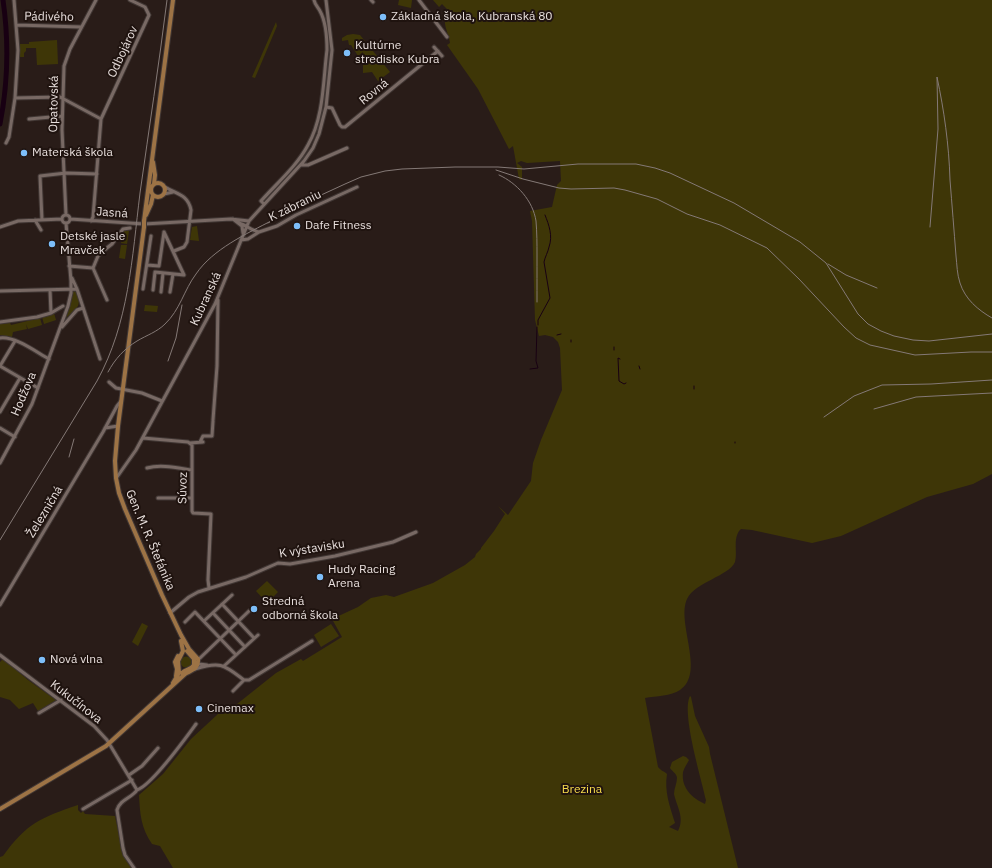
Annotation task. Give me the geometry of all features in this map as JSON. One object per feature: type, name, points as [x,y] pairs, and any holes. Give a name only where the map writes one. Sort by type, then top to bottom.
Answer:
[{"type":"main road","points":[[145,219],[153,195],[151,189],[154,184],[155,175],[153,153],[173,0]]},
{"type":"main road","name":"Gen. M. R. Štefánika","points":[[153,153],[118,426],[115,461],[116,478],[124,509],[183,641]]},
{"type":"main road","points":[[151,204],[158,197],[164,194],[165,187],[160,183],[155,175]]},
{"type":"main road","points":[[154,184],[160,183]]},
{"type":"main road","points":[[153,195],[158,197]]},
{"type":"main road","points":[[183,641],[186,649],[198,661]]},
{"type":"main road","points":[[176,681],[180,668],[178,661],[183,648],[183,641]]},
{"type":"main road","points":[[176,681],[175,662],[181,650],[183,641]]},
{"type":"main road","points":[[180,668],[187,671],[195,669],[198,661],[183,641]]},
{"type":"main road","points":[[176,659],[181,655],[191,655]]},
{"type":"main road","points":[[0,809],[109,743],[198,661]]},
{"type":"street","name":"Pádivého","points":[[14,0],[17,25],[81,26]]},
{"type":"street","name":"Opatovská","points":[[66,215],[62,116],[63,76],[65,62],[70,49],[96,0]]},
{"type":"street","name":"Odbojárov","points":[[101,119],[149,15],[145,7],[130,0]]},
{"type":"street","name":"Kubranská","points":[[264,204],[261,201],[294,165],[308,146],[317,124],[327,50],[327,39],[321,12],[314,3],[314,0]]},
{"type":"street","name":"Kubranská","points":[[116,478],[143,438],[218,298],[249,221],[301,165],[313,148],[322,126],[330,76],[332,50],[326,0]]},
{"type":"street","points":[[419,0],[447,37]]},
{"type":"street","points":[[321,12],[327,10]]},
{"type":"street","points":[[6,143],[9,137],[15,98],[18,64],[17,25]]},
{"type":"street","points":[[325,27],[330,26]]},
{"type":"street","points":[[434,47],[442,56]]},
{"type":"street","points":[[327,50],[332,50]]},
{"type":"street","name":"Rovná","points":[[326,107],[332,108],[340,125],[342,127],[345,126],[438,51]]},
{"type":"street","points":[[324,75],[330,76]]},
{"type":"street","points":[[15,98],[60,96],[101,119],[93,218],[91,221]]},
{"type":"street","points":[[321,100],[327,100]]},
{"type":"street","points":[[29,119],[62,116]]},
{"type":"street","points":[[317,124],[322,126]]},
{"type":"street","points":[[308,146],[313,148]]},
{"type":"street","points":[[301,165],[308,165],[347,148]]},
{"type":"street","points":[[294,165],[298,168]]},
{"type":"street","points":[[42,220],[40,176],[65,173],[96,174]]},
{"type":"street","points":[[277,184],[280,187]]},
{"type":"street","points":[[165,187],[173,192],[183,195],[188,201],[191,210],[186,244],[174,251]]},
{"type":"street","name":"K zábraniu","points":[[241,240],[248,239],[259,232],[277,226],[296,215],[357,187]]},
{"type":"street","points":[[164,194],[173,192]]},
{"type":"street","points":[[0,227],[18,221],[62,219],[63,216],[66,215],[69,216],[70,219],[66,223]]},
{"type":"street","points":[[231,218],[259,232]]},
{"type":"street","name":"Jasná","points":[[70,219],[152,224],[231,218],[249,221]]},
{"type":"street","points":[[62,219],[63,222],[66,223],[70,276],[77,290],[100,358]]},
{"type":"street","points":[[35,220],[41,230]]},
{"type":"street","points":[[239,223],[243,228],[243,234]]},
{"type":"street","points":[[107,300],[93,268],[98,256],[112,244],[123,229],[130,228]]},
{"type":"street","points":[[147,265],[159,266],[164,232],[185,275],[155,272],[153,290]]},
{"type":"street","points":[[144,289],[151,236]]},
{"type":"street","points":[[162,242],[170,245]]},
{"type":"street","points":[[69,266],[93,268]]},
{"type":"street","points":[[161,292],[163,273]]},
{"type":"street","points":[[170,292],[172,274]]},
{"type":"street","name":"Hodžova","points":[[0,463],[38,388],[49,359],[68,306],[71,289],[70,276]]},
{"type":"street","points":[[50,290],[51,313]]},
{"type":"street","points":[[0,292],[77,290]]},
{"type":"street","points":[[143,438],[190,443],[201,442],[203,436],[212,436],[217,366],[218,298]]},
{"type":"street","points":[[0,322],[51,313],[63,306]]},
{"type":"street","name":"Hodžova","points":[[59,330],[77,310],[83,308]]},
{"type":"street","points":[[0,338],[15,341],[49,359]]},
{"type":"street","points":[[15,341],[0,366],[38,388]]},
{"type":"street","points":[[0,412],[20,378]]},
{"type":"street","points":[[109,382],[116,388],[142,393],[162,401]]},
{"type":"street","name":"Železničná","points":[[0,605],[121,401]]},
{"type":"street","points":[[105,428],[118,426]]},
{"type":"street","points":[[0,428],[15,436]]},
{"type":"street","name":"Súvoz","points":[[190,443],[193,448],[192,511],[193,513],[211,514],[208,580],[209,588]]},
{"type":"street","points":[[147,468],[182,468],[192,470]]},
{"type":"street","points":[[158,498],[192,498]]},
{"type":"street","name":"K výstavisku","points":[[170,613],[192,596],[209,588],[246,577],[278,563],[290,564],[335,556],[393,542],[416,532]]},
{"type":"street","points":[[204,621],[232,595]]},
{"type":"street","points":[[222,604],[254,638]]},
{"type":"street","points":[[244,680],[224,666],[207,665],[198,661],[249,611]]},
{"type":"street","points":[[185,622],[195,612],[236,656]]},
{"type":"street","points":[[213,613],[245,647]]},
{"type":"street","points":[[224,666],[258,635]]},
{"type":"street","points":[[232,691],[244,680],[249,680],[312,641]]},
{"type":"street","name":"Kukučínova","points":[[0,654],[94,726],[109,743],[137,790]]},
{"type":"street","points":[[195,669],[207,665]]},
{"type":"street","points":[[39,713],[61,700]]},
{"type":"street","points":[[134,868],[123,848],[117,810],[118,805],[153,778],[196,724]]},
{"type":"street","points":[[129,775],[142,766],[158,748]]},
{"type":"street","points":[[84,809],[132,780]]},
{"type":"green space","points":[[399,0],[412,0],[411,8],[398,5]]},
{"type":"green space","name":"Brezina","points":[[433,0],[992,0],[992,474],[973,484],[927,497],[841,536],[812,543],[741,529],[738,532],[736,540],[736,558],[732,567],[697,588],[687,599],[685,621],[691,660],[691,672],[687,682],[680,690],[676,692],[668,695],[645,698],[658,767],[667,774],[666,787],[669,805],[675,823],[669,827],[678,831],[681,822],[680,812],[674,794],[677,777],[670,768],[672,762],[683,756],[689,760],[683,772],[686,788],[688,792],[700,802],[705,804],[706,800],[690,731],[688,705],[690,696],[695,716],[709,747],[738,868],[173,868],[160,846],[152,844],[145,832],[141,815],[139,795],[163,774],[191,739],[218,714],[232,708],[276,673],[301,659],[303,661],[342,637],[332,619],[358,607],[371,598],[386,595],[394,597],[433,583],[465,565],[475,557],[505,514],[498,506],[508,515],[531,481],[533,463],[562,390],[560,348],[558,342],[553,337],[545,335],[539,336],[535,320],[532,221],[530,211],[552,207],[557,185],[561,181],[560,161],[527,163],[521,161],[517,163],[522,167],[522,180],[519,179],[513,146],[509,149],[478,89],[447,45],[450,43],[445,24],[447,9],[442,4],[439,7]]},
{"type":"green space","points":[[276,22],[277,26],[255,78],[252,77]]},
{"type":"green space","points":[[353,34],[360,35],[390,72],[378,81],[372,72],[363,73],[363,52],[358,56],[351,45],[349,45],[348,40],[342,41],[342,38]]},
{"type":"green space","points":[[57,40],[58,64],[37,65],[36,48],[26,48],[24,57],[20,57],[20,44]]},
{"type":"green space","points":[[197,226],[199,241],[190,240],[192,227]]},
{"type":"green space","points":[[123,230],[129,231],[127,244],[121,243]]},
{"type":"green space","points":[[121,245],[127,245],[125,259],[119,258]]},
{"type":"green space","points":[[73,291],[77,291],[79,304],[78,307],[66,318],[71,302]]},
{"type":"green space","points":[[145,305],[158,306],[157,312],[144,311]]},
{"type":"green space","points":[[54,313],[56,320],[44,324],[42,317]]},
{"type":"green space","points":[[40,318],[42,325],[28,329],[26,324],[27,329],[13,332],[12,337],[0,335],[0,324],[10,323],[11,325]]},
{"type":"green space","points":[[267,581],[278,592],[267,603],[256,591]]},
{"type":"green space","points":[[142,623],[148,626],[138,646],[132,642]]},
{"type":"green space","points":[[331,624],[339,636],[321,647],[314,635]]},
{"type":"green space","points":[[186,656],[190,658],[192,662],[190,666],[186,668],[182,666],[180,662],[182,658]]},
{"type":"green space","points":[[3,659],[28,680],[56,700],[38,711],[33,703],[19,709],[10,700],[0,697],[0,662]]},
{"type":"green space","points":[[78,805],[78,810],[81,813],[83,811],[85,814],[115,816],[123,855],[131,868],[0,868],[0,857],[3,856],[27,829],[44,818]]},
{"type":"waterway","points":[[0,124],[5,93],[7,62],[3,0]]},
{"type":"waterway","points":[[538,325],[538,320],[550,298],[544,262],[551,235],[545,215]]},
{"type":"waterway","points":[[530,369],[538,368],[536,361],[537,327]]},
{"type":"waterway","points":[[557,335],[561,334]]},
{"type":"waterway","points":[[620,359],[618,358],[619,381],[624,384],[626,383]]},
{"type":"railway","points":[[0,540],[97,381],[108,359],[116,336],[128,290],[167,0]]},
{"type":"railway","points":[[930,227],[938,129],[937,77],[947,141],[959,280],[962,289],[969,299],[977,308],[992,318]]},
{"type":"railway","points":[[268,223],[293,208],[345,184],[361,177],[385,171],[455,167],[498,167],[524,169],[578,164],[636,164],[670,173],[734,203],[800,242],[826,263],[858,314],[868,324],[881,331],[894,336],[913,340],[929,341],[992,334]]},
{"type":"railway","points":[[496,170],[523,179],[559,188],[614,188],[625,190],[657,199],[687,214],[720,225],[767,248],[799,279],[844,327],[856,338],[870,345],[915,355],[992,352]]},
{"type":"railway","points":[[499,175],[506,178],[518,188],[528,200],[534,214],[537,234],[537,302]]},
{"type":"railway","points":[[108,372],[128,347],[165,324],[174,313],[196,274],[211,257],[231,243],[273,220]]},
{"type":"railway","points":[[828,264],[846,275],[877,288]]},
{"type":"railway","points":[[168,361],[176,338],[182,305]]},
{"type":"railway","points":[[824,417],[854,396],[882,385],[931,384],[992,380]]},
{"type":"railway","points":[[874,409],[916,397],[992,393]]},
{"type":"railway","points":[[69,457],[74,439]]},
{"type":"place","name":"Základná škola, Kubranská 80","points":[[383,17]]},
{"type":"place","name":"Kultúrne stredisko Kubra","points":[[347,53]]},
{"type":"place","name":"Materská škola","points":[[24,153]]},
{"type":"place","name":"Dafe Fitness","points":[[297,226]]},
{"type":"place","name":"Detské jasle Mravček","points":[[52,244]]},
{"type":"place","name":"Hudy Racing Arena","points":[[320,577]]},
{"type":"place","name":"Stredná odborná škola","points":[[254,609]]},
{"type":"place","name":"Nová vlna","points":[[42,660]]},
{"type":"place","name":"Cinemax","points":[[199,709]]}]
